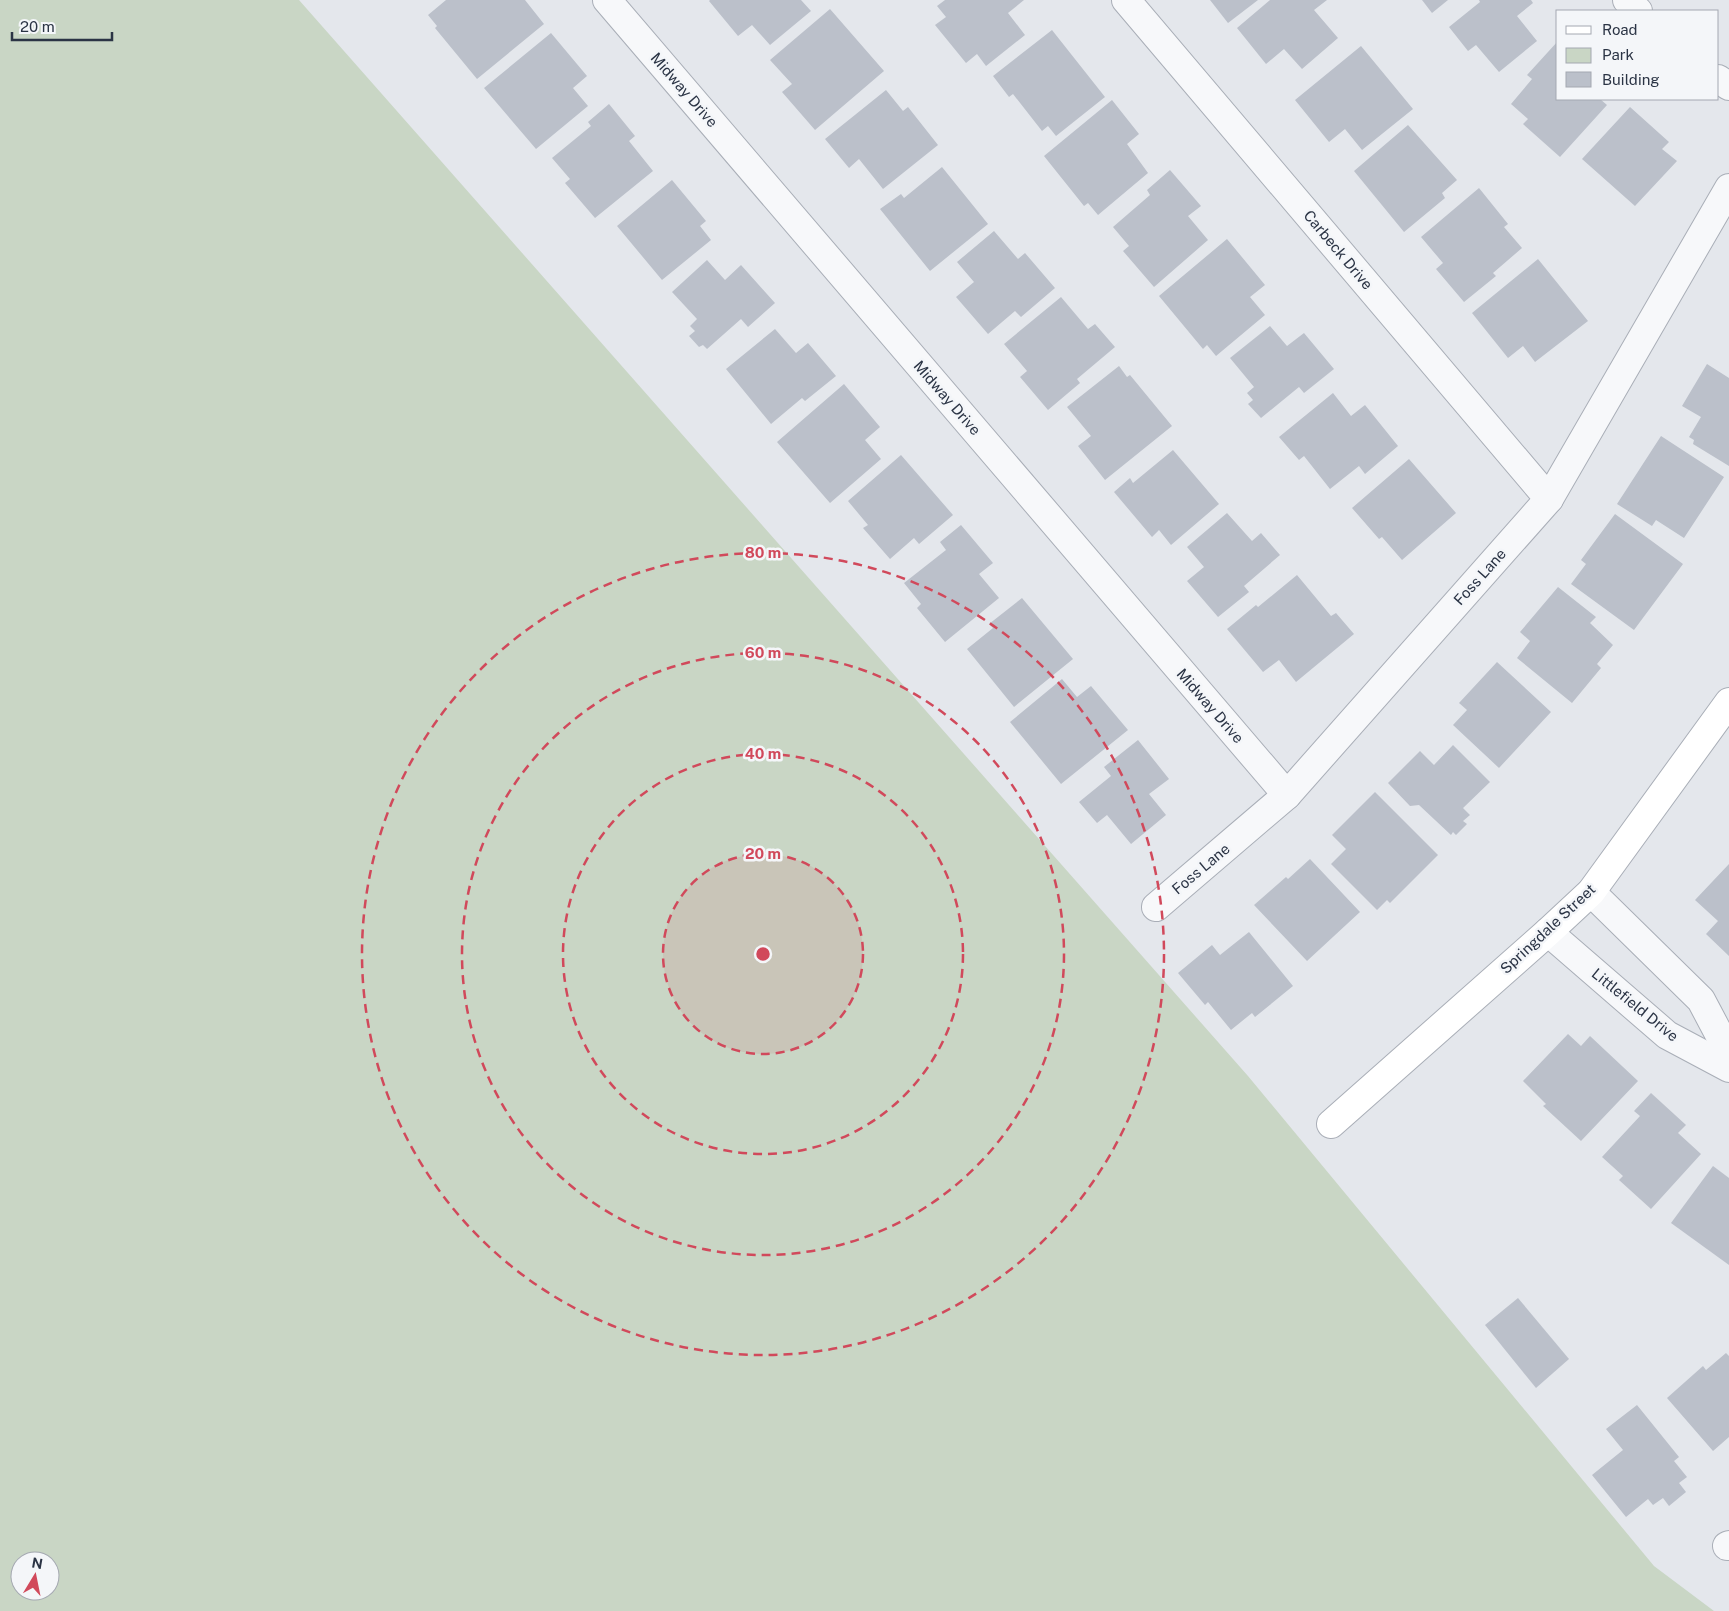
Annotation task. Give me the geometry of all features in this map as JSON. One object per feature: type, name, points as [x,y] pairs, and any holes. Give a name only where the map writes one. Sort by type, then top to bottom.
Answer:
[{"type":"street","name":"Midway Drive","points":[[607,0],[1287,795]]},
{"type":"street","name":"Carbeck Drive","points":[[1126,0],[1550,499]]},
{"type":"street","points":[[1627,0],[1637,10]]},
{"type":"street","name":"Foss Lane","points":[[1156,907],[1287,795],[1550,499],[1729,188]]},
{"type":"street","name":"Springdale Street","points":[[1331,1124],[1591,892],[1729,702]]},
{"type":"street","points":[[1591,892],[1701,1000],[1729,1053]]},
{"type":"street","name":"Littlefield Drive","points":[[1548,932],[1667,1035],[1729,1068]]},
{"type":"green space","points":[[0,0],[299,0],[1248,1076],[1654,1566],[1714,1611],[0,1611]]},
{"type":"building","points":[[446,0],[525,0],[544,24],[477,79],[435,28],[437,26],[428,15]]},
{"type":"building","points":[[710,0],[801,0],[811,11],[770,45],[752,25],[738,36]]},
{"type":"building","points":[[945,0],[1024,0],[1008,13],[1025,35],[986,66],[977,54],[966,63],[935,25],[946,17],[937,6]]},
{"type":"building","points":[[1210,0],[1258,0],[1228,23]]},
{"type":"building","points":[[1270,0],[1327,0],[1314,10],[1338,38],[1302,69],[1284,49],[1266,64],[1237,28]]},
{"type":"building","points":[[1422,0],[1448,0],[1432,13]]},
{"type":"building","points":[[1479,0],[1531,0],[1533,3],[1517,16],[1537,41],[1499,72],[1476,45],[1468,51],[1449,27],[1480,2]]},
{"type":"building","points":[[830,9],[884,71],[815,130],[782,92],[792,84],[770,60]]},
{"type":"building","points":[[1052,30],[1105,97],[1056,136],[1048,126],[1042,131],[1013,94],[1009,97],[993,76]]},
{"type":"building","points":[[551,33],[587,76],[573,88],[588,106],[536,149],[484,88]]},
{"type":"building","points":[[1556,43],[1556,100],[1601,100],[1607,105],[1560,157],[1523,124],[1528,119],[1511,104],[1532,79],[1527,75]]},
{"type":"building","points":[[1361,46],[1413,109],[1362,150],[1345,129],[1329,142],[1295,100]]},
{"type":"building","points":[[886,90],[903,111],[908,107],[938,145],[883,189],[859,159],[849,168],[825,139]]},
{"type":"building","points":[[1112,100],[1139,134],[1127,144],[1148,173],[1098,215],[1088,203],[1084,206],[1044,156]]},
{"type":"building","points":[[609,104],[635,136],[629,141],[653,171],[595,218],[565,183],[570,179],[552,158],[591,126],[588,122]]},
{"type":"building","points":[[1630,107],[1669,142],[1662,149],[1677,161],[1635,206],[1582,159]]},
{"type":"building","points":[[1408,125],[1457,180],[1442,193],[1445,198],[1404,232],[1354,171]]},
{"type":"building","points":[[942,167],[988,224],[930,271],[880,209],[901,194],[904,198]]},
{"type":"building","points":[[1170,170],[1201,206],[1188,216],[1208,240],[1154,287],[1123,251],[1129,246],[1113,227],[1150,195],[1147,190]]},
{"type":"building","points":[[672,180],[706,221],[700,226],[711,240],[662,280],[617,226]]},
{"type":"building","points":[[1479,188],[1508,224],[1504,227],[1522,248],[1493,273],[1496,276],[1464,302],[1436,269],[1443,263],[1421,237]]},
{"type":"building","points":[[994,231],[1018,259],[1025,253],[1055,288],[1021,317],[1015,311],[988,334],[956,297],[974,282],[957,262]]},
{"type":"building","points":[[1227,239],[1265,285],[1250,297],[1265,315],[1216,356],[1207,345],[1203,349],[1159,296]]},
{"type":"building","points":[[1538,259],[1588,321],[1535,362],[1523,346],[1508,358],[1472,313]]},
{"type":"building","points":[[707,260],[725,280],[741,265],[775,303],[748,327],[741,319],[707,349],[703,345],[699,347],[689,336],[695,331],[690,326],[697,319],[672,292]]},
{"type":"building","points":[[1061,297],[1088,329],[1095,324],[1115,347],[1077,379],[1080,383],[1048,410],[1020,377],[1027,371],[1004,344]]},
{"type":"building","points":[[1270,326],[1287,346],[1304,333],[1334,369],[1304,393],[1299,387],[1261,418],[1248,404],[1253,400],[1247,393],[1254,387],[1230,358]]},
{"type":"building","points":[[775,329],[796,353],[808,343],[836,376],[805,401],[802,398],[771,424],[726,369]]},
{"type":"building","points":[[1707,364],[1729,378],[1729,466],[1693,444],[1694,440],[1689,437],[1701,417],[1682,406]]},
{"type":"building","points":[[1119,366],[1127,377],[1130,375],[1172,426],[1105,480],[1078,446],[1091,436],[1067,407]]},
{"type":"building","points":[[844,384],[880,427],[865,440],[881,459],[830,503],[777,442]]},
{"type":"building","points":[[1333,393],[1351,416],[1365,405],[1398,446],[1365,474],[1359,466],[1330,489],[1304,456],[1299,460],[1279,437]]},
{"type":"building","points":[[1661,436],[1724,477],[1684,538],[1656,520],[1652,526],[1617,504]]},
{"type":"building","points":[[1173,450],[1219,504],[1171,545],[1159,530],[1152,537],[1114,492],[1130,478],[1133,483]]},
{"type":"building","points":[[901,455],[953,515],[919,544],[914,538],[890,559],[863,528],[868,525],[848,501]]},
{"type":"building","points":[[1409,459],[1456,513],[1402,560],[1382,537],[1379,539],[1352,508]]},
{"type":"building","points":[[1227,513],[1252,541],[1261,533],[1280,555],[1244,586],[1249,592],[1218,617],[1187,581],[1204,567],[1187,547]]},
{"type":"building","points":[[1615,514],[1683,564],[1634,630],[1571,584],[1586,564],[1581,560]]},
{"type":"building","points":[[961,525],[993,563],[979,574],[999,598],[945,642],[917,608],[921,604],[904,583],[946,550],[940,542]]},
{"type":"building","points":[[1297,575],[1331,616],[1336,613],[1354,634],[1296,682],[1279,660],[1263,672],[1227,629],[1256,605],[1258,607]]},
{"type":"building","points":[[1558,587],[1596,617],[1590,623],[1613,645],[1597,664],[1601,668],[1572,703],[1517,658],[1530,641],[1520,632]]},
{"type":"building","points":[[1022,598],[1073,659],[1014,707],[967,649],[993,628],[989,624]]},
{"type":"building","points":[[1497,662],[1551,712],[1499,768],[1453,725],[1467,710],[1459,703]]},
{"type":"building","points":[[1062,679],[1077,697],[1091,686],[1128,730],[1061,784],[1010,722]]},
{"type":"building","points":[[1138,740],[1169,779],[1149,794],[1166,815],[1131,844],[1107,815],[1097,823],[1079,802],[1111,776],[1104,767]]},
{"type":"building","points":[[1453,745],[1490,782],[1463,808],[1470,815],[1463,821],[1467,824],[1456,835],[1453,832],[1451,835],[1419,805],[1410,806],[1388,783],[1420,751],[1434,765]]},
{"type":"building","points":[[1375,792],[1438,855],[1390,903],[1387,900],[1377,910],[1331,864],[1346,849],[1332,835]]},
{"type":"building","points":[[1310,859],[1360,912],[1307,961],[1254,905]]},
{"type":"building","points":[[1729,864],[1729,956],[1706,934],[1718,921],[1695,900]]},
{"type":"building","points":[[1249,932],[1293,986],[1255,1017],[1252,1013],[1231,1030],[1208,1002],[1205,1005],[1178,973],[1212,945],[1220,955]]},
{"type":"building","points":[[1568,1034],[1581,1046],[1590,1036],[1638,1081],[1581,1141],[1543,1106],[1546,1104],[1523,1081]]},
{"type":"building","points":[[1651,1093],[1686,1125],[1678,1133],[1701,1154],[1651,1209],[1619,1180],[1623,1176],[1602,1157],[1640,1116],[1634,1111]]},
{"type":"building","points":[[1713,1166],[1729,1178],[1729,1265],[1671,1223]]},
{"type":"building","points":[[1518,1298],[1569,1359],[1536,1388],[1485,1325]]},
{"type":"building","points":[[1726,1353],[1729,1356],[1729,1437],[1713,1451],[1667,1398],[1703,1366],[1706,1370]]},
{"type":"building","points":[[1637,1405],[1679,1457],[1674,1461],[1687,1477],[1679,1483],[1686,1492],[1669,1506],[1663,1498],[1653,1505],[1648,1499],[1626,1517],[1592,1475],[1623,1450],[1606,1429]]}]
